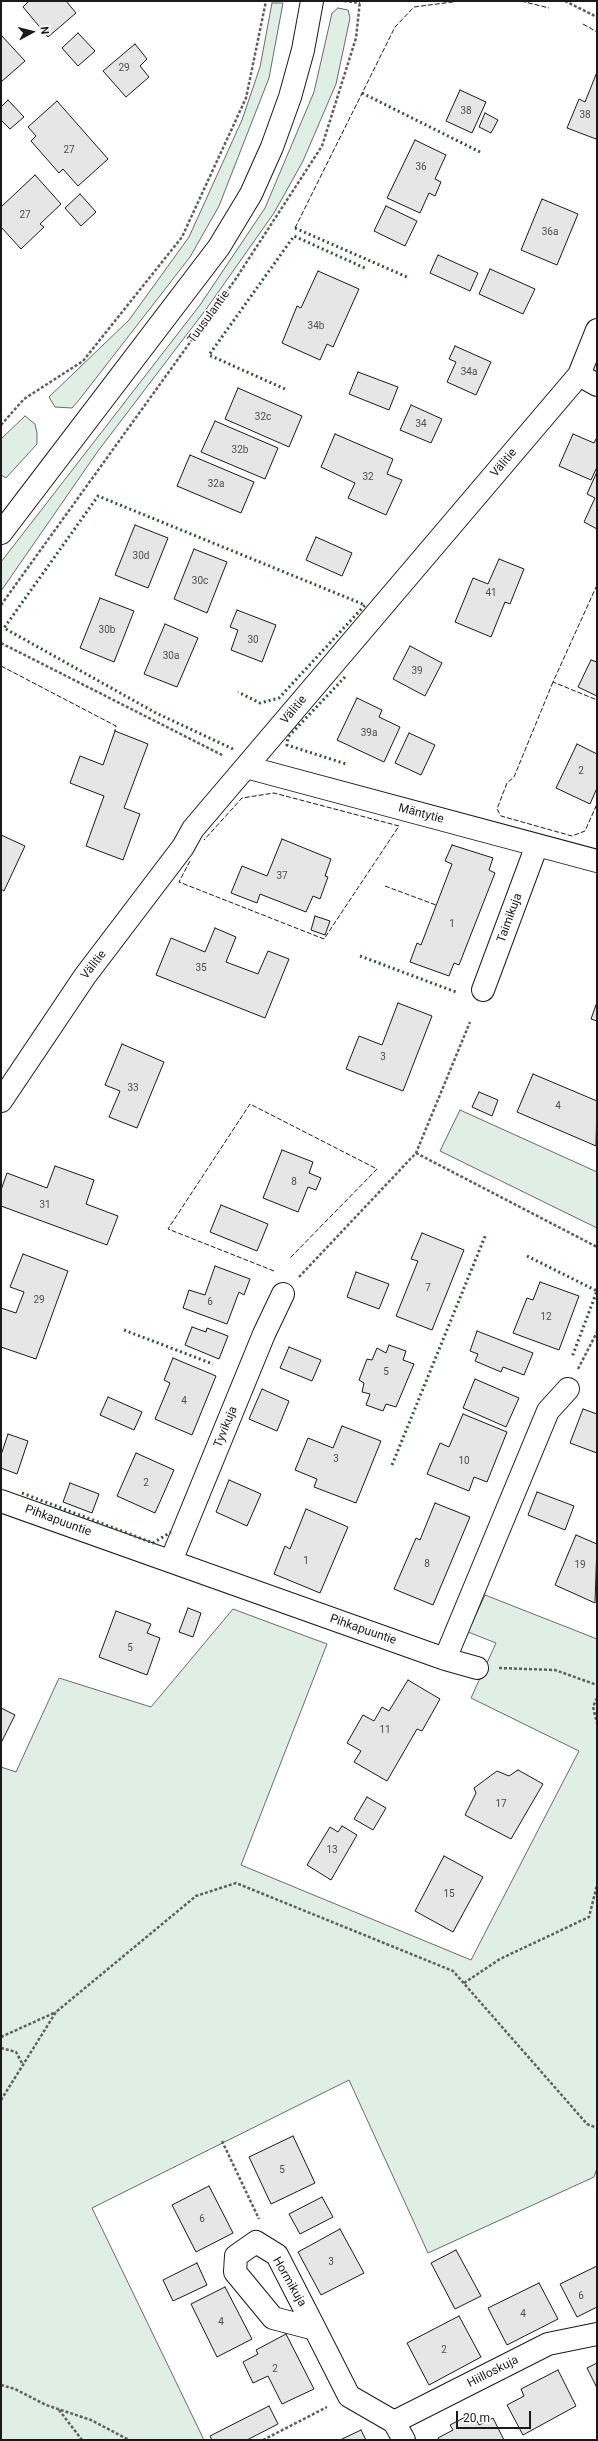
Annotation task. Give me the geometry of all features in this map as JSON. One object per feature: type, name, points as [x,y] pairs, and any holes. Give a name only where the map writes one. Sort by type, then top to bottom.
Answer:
[{"type":"street","points":[[1,533],[219,247],[251,194],[272,147],[290,97],[303,50],[312,1]]},
{"type":"street","name":"Välitie","points":[[1,1101],[85,976],[178,853],[193,829],[588,380],[597,330]]},
{"type":"street","name":"Mäntytie","points":[[246,767],[537,845],[595,855]]},
{"type":"street","name":"Taimikuja","points":[[483,990],[537,845]]},
{"type":"street","name":"Tyvikuja","points":[[171,1561],[264,1334],[283,1294]]},
{"type":"street","points":[[445,1659],[548,1412],[568,1389]]},
{"type":"street","name":"Pihkapuuntie","points":[[1,1501],[445,1659],[477,1668]]},
{"type":"street","points":[[316,2329],[349,2396],[399,2431]]},
{"type":"street","name":"Hiilloskuja","points":[[399,2431],[548,2344],[597,2334]]},
{"type":"path","points":[[1,425],[24,399],[83,361],[182,237],[246,98],[266,1]]},
{"type":"path","points":[[344,1],[360,2]]},
{"type":"path","points":[[565,1],[597,17]]},
{"type":"path","name":"Tuusulantie","points":[[1,605],[235,280],[322,146],[356,38],[360,2]]},
{"type":"path","points":[[1,643],[246,767]]},
{"type":"path","points":[[283,1294],[416,1153],[470,1022]]},
{"type":"path","points":[[416,1153],[597,1246]]},
{"type":"path","points":[[568,1389],[597,1332]]},
{"type":"path","points":[[477,1668],[555,1670],[597,1685]]},
{"type":"path","points":[[597,1698],[593,1707],[597,1723]]},
{"type":"path","points":[[1,2037],[56,2012],[196,1896],[236,1884],[453,1971],[587,2124],[597,2128]]},
{"type":"path","points":[[464,1983],[500,1960],[589,1916],[597,1885]]},
{"type":"path","points":[[1,2100],[56,2012]]},
{"type":"path","points":[[1,2048],[16,2052],[23,2064]]},
{"type":"path","points":[[222,2141],[260,2220]]},
{"type":"path","points":[[1,2385],[59,2409],[91,2420],[129,2440]]},
{"type":"path","points":[[263,2440],[349,2396]]},
{"type":"path","points":[[59,2409],[82,2440]]},
{"type":"green space","points":[[272,3],[283,3],[269,78],[219,206],[190,257],[79,400],[72,408],[55,407],[49,397],[129,320],[189,237],[242,120],[260,67]]},
{"type":"green space","points":[[338,8],[348,10],[350,18],[336,84],[303,161],[274,213],[207,308],[98,451],[1,591],[1,562],[200,305],[265,208],[314,92],[332,13]]},
{"type":"green space","points":[[25,416],[35,424],[37,444],[6,478],[1,475],[1,439]]},
{"type":"green space","points":[[460,1110],[597,1172],[597,1228],[440,1151]]},
{"type":"green space","points":[[485,1595],[597,1639],[597,2168],[594,2177],[428,2253],[349,2080],[92,2208],[204,2440],[1,2440],[1,1767],[16,1772],[59,1678],[151,1707],[233,1609],[327,1644],[241,1865],[471,1960],[579,1751],[471,1698],[496,1643],[468,1632]]},
{"type":"building","points":[[29,1],[66,1],[76,13],[48,37],[23,7]]},
{"type":"building","points":[[78,33],[95,51],[78,66],[62,48]]},
{"type":"building","points":[[1,35],[25,61],[1,82]]},
{"type":"building","points":[[135,44],[147,59],[140,66],[149,77],[126,97],[103,71]]},
{"type":"building","points":[[597,72],[596,139],[567,128],[579,99],[585,102]]},
{"type":"building","points":[[460,90],[486,102],[472,133],[446,121]]},
{"type":"building","points":[[8,100],[24,117],[10,129],[1,120],[1,107]]},
{"type":"building","points":[[57,101],[108,159],[78,186],[63,169],[59,173],[31,141],[36,136],[28,127]]},
{"type":"building","points":[[485,113],[498,120],[491,133],[479,127]]},
{"type":"building","points":[[415,140],[446,155],[435,179],[441,182],[435,196],[429,193],[420,213],[387,198]]},
{"type":"building","points":[[35,175],[61,204],[40,224],[44,227],[21,249],[1,227],[1,207]]},
{"type":"building","points":[[80,194],[96,212],[81,226],[65,208]]},
{"type":"building","points":[[542,199],[578,214],[557,265],[521,250]]},
{"type":"building","points":[[386,206],[417,221],[405,246],[374,231]]},
{"type":"building","points":[[438,255],[478,273],[470,291],[430,273]]},
{"type":"building","points":[[490,269],[535,289],[523,314],[479,294]]},
{"type":"building","points":[[318,271],[359,289],[333,347],[327,344],[320,360],[282,343],[297,306],[301,308]]},
{"type":"building","points":[[455,346],[491,362],[476,395],[447,382],[456,362],[449,359]]},
{"type":"building","points":[[358,372],[398,387],[389,410],[349,394]]},
{"type":"building","points":[[238,388],[302,416],[289,447],[225,419]]},
{"type":"building","points":[[411,405],[442,419],[431,443],[400,430]]},
{"type":"building","points":[[215,421],[278,448],[265,479],[201,452]]},
{"type":"building","points":[[335,434],[393,459],[387,474],[402,480],[386,515],[348,498],[355,483],[321,467]]},
{"type":"building","points":[[573,434],[594,443],[597,437],[597,467],[591,480],[559,466]]},
{"type":"building","points":[[190,455],[254,482],[241,513],[177,486]]},
{"type":"building","points":[[596,474],[597,529],[584,522],[595,498],[587,494]]},
{"type":"building","points":[[135,525],[168,538],[148,588],[115,575]]},
{"type":"building","points":[[316,537],[352,553],[342,576],[306,560]]},
{"type":"building","points":[[194,549],[227,562],[207,613],[174,599]]},
{"type":"building","points":[[499,559],[524,569],[510,604],[505,602],[491,637],[455,622],[473,578],[488,584]]},
{"type":"building","points":[[100,598],[134,611],[114,662],[80,648]]},
{"type":"building","points":[[237,610],[276,625],[262,662],[231,650],[238,630],[230,627]]},
{"type":"building","points":[[165,624],[198,638],[177,687],[144,674]]},
{"type":"building","points":[[410,646],[442,663],[425,696],[393,679]]},
{"type":"building","points":[[591,660],[597,662],[597,696],[578,687]]},
{"type":"building","points":[[357,698],[382,710],[379,717],[400,727],[384,762],[337,740]]},
{"type":"building","points":[[115,731],[148,744],[124,808],[140,814],[123,860],[86,846],[104,796],[70,783],[80,756],[103,765]]},
{"type":"building","points":[[409,733],[435,745],[421,775],[395,763]]},
{"type":"building","points":[[577,744],[597,754],[597,788],[590,804],[556,788]]},
{"type":"building","points":[[1,835],[25,846],[4,891],[1,889]]},
{"type":"building","points":[[282,839],[331,859],[325,876],[328,877],[320,899],[313,896],[306,912],[260,894],[257,903],[231,893],[242,866],[267,876]]},
{"type":"building","points":[[452,845],[493,858],[489,870],[495,873],[459,965],[454,963],[449,976],[410,962],[417,943],[421,945],[452,864],[445,861]]},
{"type":"building","points":[[315,916],[330,921],[325,935],[311,930]]},
{"type":"building","points":[[215,928],[236,937],[226,962],[258,974],[268,951],[289,959],[265,1018],[156,975],[171,938],[205,952]]},
{"type":"building","points":[[597,1002],[597,1021],[591,1019]]},
{"type":"building","points":[[398,1003],[432,1016],[403,1091],[346,1069],[359,1036],[382,1045]]},
{"type":"building","points":[[122,1044],[164,1062],[137,1128],[109,1117],[120,1091],[105,1085]]},
{"type":"building","points":[[533,1074],[597,1101],[596,1146],[517,1112]]},
{"type":"building","points":[[479,1092],[498,1100],[492,1116],[472,1107]]},
{"type":"building","points":[[282,1150],[313,1162],[309,1173],[321,1178],[316,1190],[308,1187],[298,1212],[263,1198]]},
{"type":"building","points":[[55,1166],[94,1180],[86,1204],[118,1216],[107,1245],[1,1206],[1,1190],[7,1173],[47,1188]]},
{"type":"building","points":[[221,1205],[268,1224],[257,1251],[210,1232]]},
{"type":"building","points":[[422,1233],[464,1250],[432,1330],[396,1316],[418,1261],[411,1259]]},
{"type":"building","points":[[23,1254],[68,1271],[36,1359],[1,1347],[1,1308],[16,1313],[24,1292],[10,1287]]},
{"type":"building","points":[[215,1266],[250,1279],[244,1295],[239,1292],[227,1324],[183,1308],[189,1290],[205,1295]]},
{"type":"building","points":[[356,1272],[389,1284],[379,1309],[347,1297]]},
{"type":"building","points":[[540,1282],[579,1296],[559,1350],[513,1333],[527,1298],[533,1300]]},
{"type":"building","points":[[192,1327],[206,1332],[207,1328],[228,1336],[219,1359],[185,1345]]},
{"type":"building","points":[[477,1331],[533,1353],[524,1375],[503,1367],[501,1372],[475,1361],[478,1354],[470,1351]]},
{"type":"building","points":[[389,1345],[406,1351],[403,1360],[414,1364],[396,1407],[386,1404],[383,1411],[366,1405],[370,1394],[362,1392],[364,1383],[359,1380],[367,1359],[372,1360],[377,1348],[386,1353]]},
{"type":"building","points":[[289,1347],[321,1360],[312,1381],[280,1368]]},
{"type":"building","points":[[173,1358],[216,1376],[192,1435],[155,1419],[170,1383],[164,1380]]},
{"type":"building","points":[[475,1379],[519,1398],[506,1427],[463,1408]]},
{"type":"building","points":[[262,1389],[289,1401],[277,1431],[249,1419]]},
{"type":"building","points":[[108,1397],[142,1412],[134,1430],[100,1415]]},
{"type":"building","points":[[583,1409],[597,1414],[597,1453],[570,1443]]},
{"type":"building","points":[[463,1414],[507,1432],[487,1482],[474,1477],[469,1491],[427,1474],[440,1443],[449,1447]]},
{"type":"building","points":[[342,1426],[381,1441],[356,1503],[314,1487],[317,1479],[295,1470],[308,1438],[333,1448]]},
{"type":"building","points":[[8,1434],[28,1441],[17,1474],[1,1468],[1,1455]]},
{"type":"building","points":[[136,1453],[174,1470],[155,1513],[117,1496]]},
{"type":"building","points":[[229,1480],[261,1494],[247,1526],[216,1512]]},
{"type":"building","points":[[70,1483],[99,1494],[92,1513],[63,1502]]},
{"type":"building","points":[[537,1492],[574,1506],[565,1530],[528,1515]]},
{"type":"building","points":[[435,1503],[470,1517],[433,1605],[394,1589],[416,1538],[420,1540]]},
{"type":"building","points":[[306,1509],[348,1527],[320,1593],[274,1574],[285,1546],[290,1549]]},
{"type":"building","points":[[576,1535],[597,1544],[595,1603],[555,1585]]},
{"type":"building","points":[[188,1608],[201,1613],[193,1637],[179,1632]]},
{"type":"building","points":[[116,1611],[151,1624],[147,1633],[160,1638],[147,1675],[99,1657]]},
{"type":"building","points":[[408,1680],[440,1699],[422,1731],[417,1729],[387,1781],[354,1762],[361,1751],[347,1743],[363,1715],[374,1721],[382,1707],[389,1711]]},
{"type":"building","points":[[1,1708],[15,1715],[1,1743]]},
{"type":"building","points":[[518,1770],[543,1784],[511,1839],[465,1815],[476,1793],[474,1788],[497,1771],[509,1776]]},
{"type":"building","points":[[367,1797],[386,1808],[373,1830],[354,1819]]},
{"type":"building","points":[[342,1826],[357,1835],[331,1880],[307,1865],[330,1827],[338,1832]]},
{"type":"building","points":[[444,1856],[483,1877],[453,1932],[415,1911]]},
{"type":"building","points":[[293,2136],[315,2183],[271,2204],[249,2157]]},
{"type":"building","points":[[209,2186],[233,2233],[196,2252],[172,2205]]},
{"type":"building","points":[[322,2197],[333,2217],[300,2234],[289,2214]]},
{"type":"building","points":[[340,2229],[364,2273],[321,2295],[298,2252]]},
{"type":"building","points":[[456,2250],[481,2296],[455,2309],[431,2263]]},
{"type":"building","points":[[197,2263],[207,2285],[173,2301],[163,2280]]},
{"type":"building","points":[[597,2266],[597,2307],[577,2317],[560,2284]]},
{"type":"building","points":[[539,2283],[558,2319],[507,2345],[488,2308]]},
{"type":"building","points":[[225,2287],[252,2339],[217,2357],[191,2304]]},
{"type":"building","points":[[459,2316],[481,2357],[429,2385],[407,2343]]},
{"type":"building","points":[[286,2334],[314,2389],[282,2404],[268,2376],[253,2383],[243,2362],[258,2354],[256,2350]]},
{"type":"building","points":[[597,2363],[597,2388],[587,2368]]},
{"type":"building","points":[[558,2370],[576,2406],[523,2435],[507,2405],[524,2396],[521,2389]]},
{"type":"building","points":[[269,2406],[278,2424],[247,2440],[212,2440],[210,2436]]},
{"type":"building","points":[[473,2413],[479,2425],[493,2418],[504,2440],[439,2440],[438,2438],[453,2430],[450,2425]]},
{"type":"building","points":[[361,2430],[366,2440],[340,2440]]},
{"type":"hedge","points":[[362,93],[482,153]]},
{"type":"hedge","points":[[295,228],[407,277]]},
{"type":"hedge","points":[[285,389],[209,355],[294,236],[367,269]]},
{"type":"hedge","points":[[233,749],[156,713],[4,628],[98,496],[365,605],[279,698],[260,703],[238,692]]},
{"type":"hedge","points":[[345,677],[288,737],[287,745],[346,764]]},
{"type":"hedge","points":[[360,956],[456,992]]},
{"type":"hedge","points":[[392,1465],[486,1234]]},
{"type":"hedge","points":[[527,1256],[597,1291],[572,1357]]},
{"type":"hedge","points":[[124,1330],[213,1364]]},
{"type":"hedge","points":[[22,1493],[153,1543],[171,1532]]},
{"type":"fence","points":[[295,228],[395,27],[414,7],[460,1]]},
{"type":"fence","points":[[521,1],[549,8]]},
{"type":"fence","points":[[583,24],[597,32]]},
{"type":"fence","points":[[597,585],[553,682],[597,700]]},
{"type":"fence","points":[[1,666],[116,726],[115,731]]},
{"type":"fence","points":[[553,682],[514,777],[507,783],[497,809],[501,816],[572,836],[585,831],[597,804]]},
{"type":"fence","points":[[190,861],[179,882],[324,939],[399,826],[274,793],[242,798],[204,840]]},
{"type":"fence","points":[[385,886],[436,905]]},
{"type":"fence","points":[[274,1271],[168,1229],[250,1104],[377,1169],[290,1258]]}]
